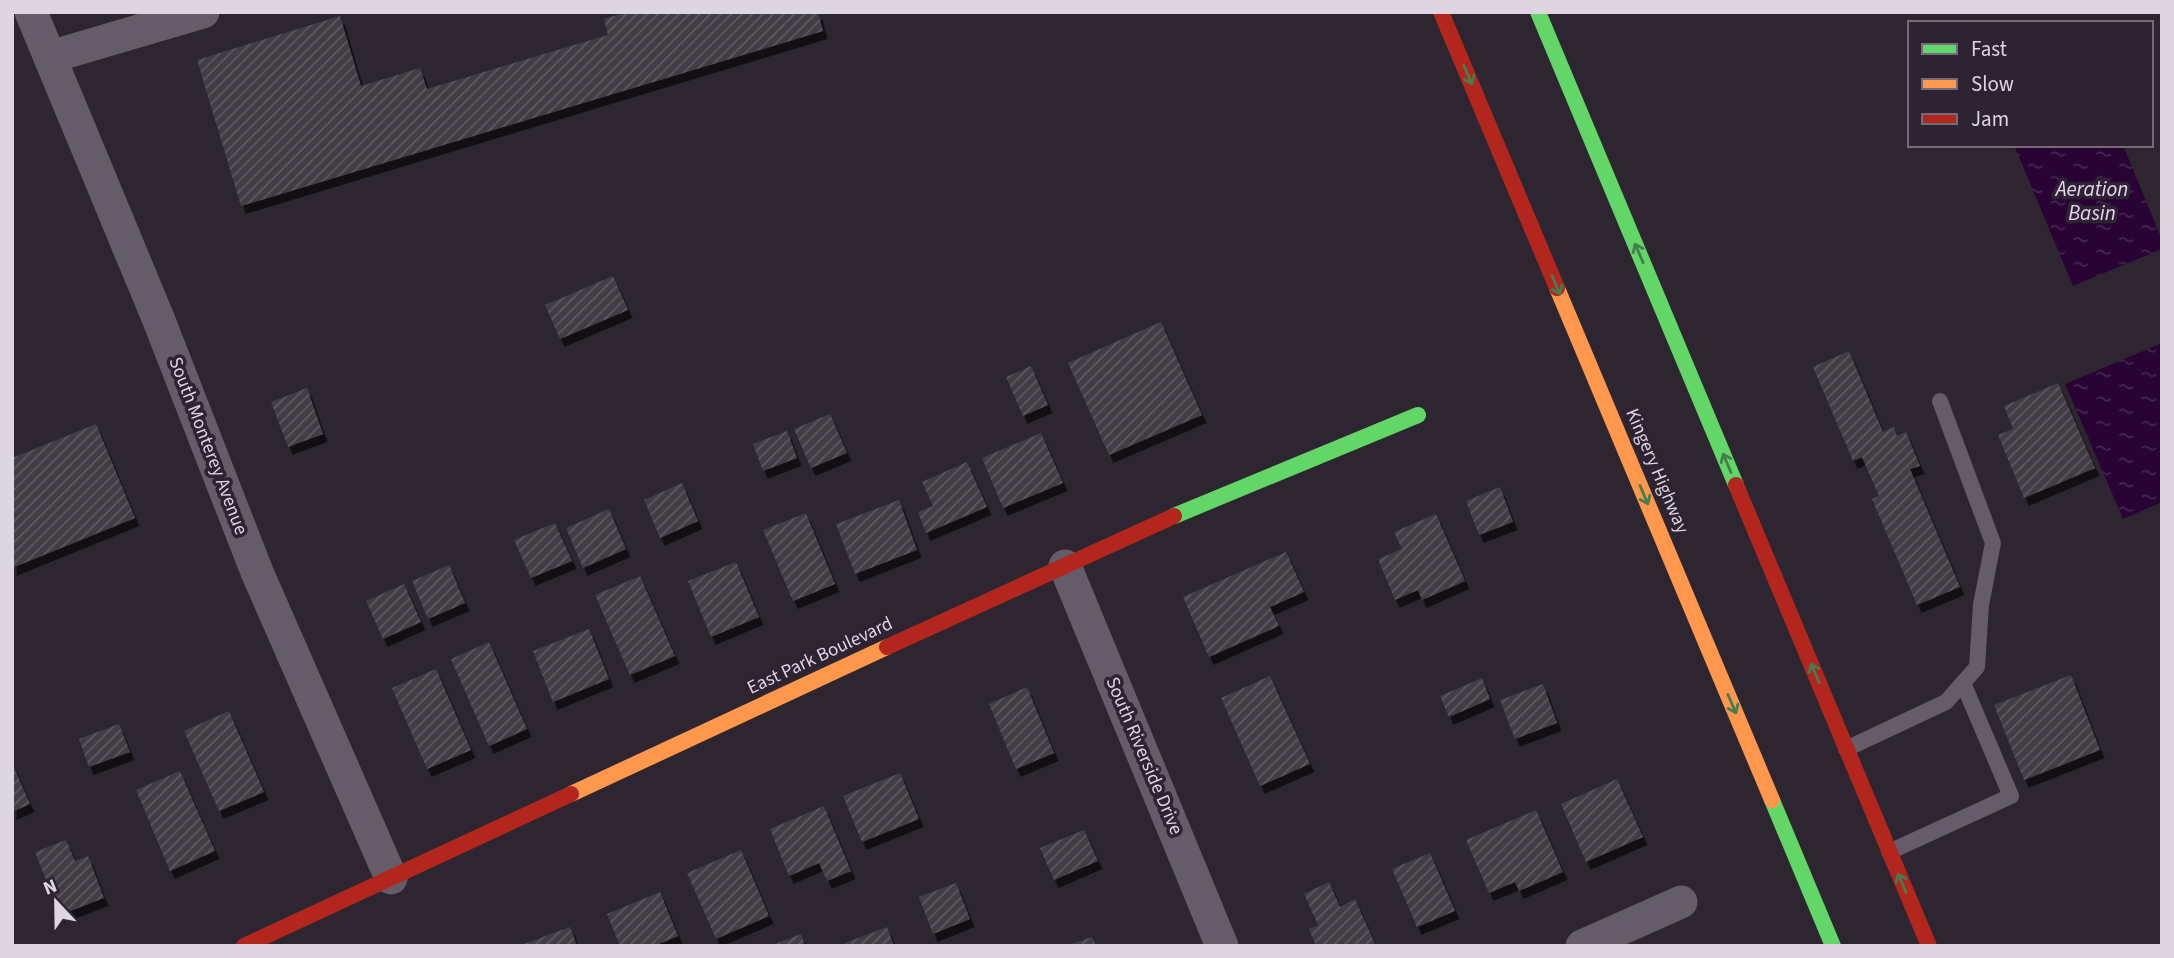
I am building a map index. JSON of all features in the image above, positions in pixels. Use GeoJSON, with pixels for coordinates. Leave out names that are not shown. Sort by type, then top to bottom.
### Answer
{"type":"FeatureCollection","features":[{"type":"Feature","properties":{"kind":"main road","name":"Kingery Highway"},"geometry":{"type":"LineString","coordinates":[[1441,12],[1833,946]]}},
{"type":"Feature","properties":{"kind":"main road"},"geometry":{"type":"LineString","coordinates":[[1538,12],[1929,946]]}},
{"type":"Feature","properties":{"kind":"main road","name":"East Park Boulevard"},"geometry":{"type":"LineString","coordinates":[[244,946],[1146,527],[1418,415]]}},
{"type":"Feature","properties":{"kind":"street","name":"South Monterey Avenue"},"geometry":{"type":"LineString","coordinates":[[32,12],[158,318],[257,572],[391,878]]}},
{"type":"Feature","properties":{"kind":"street"},"geometry":{"type":"LineString","coordinates":[[50,57],[203,12]]}},
{"type":"Feature","properties":{"kind":"street","name":"South Riverside Drive"},"geometry":{"type":"LineString","coordinates":[[1065,566],[1223,946]]}},
{"type":"Feature","properties":{"kind":"street"},"geometry":{"type":"LineString","coordinates":[[1581,946],[1681,902]]}},
{"type":"Feature","properties":{"kind":"lane"},"geometry":{"type":"LineString","coordinates":[[1846,749],[1946,702],[1977,667],[1981,605],[1993,544],[1940,401]]}},
{"type":"Feature","properties":{"kind":"lane"},"geometry":{"type":"LineString","coordinates":[[1889,852],[2011,796],[1963,683]]}},
{"type":"Feature","properties":{"kind":"water","name":"Aeration Basin"},"geometry":{"type":"Polygon","coordinates":[[[2015,147],[2124,147],[2162,240],[2162,249],[2073,286],[2015,147]]]}},
{"type":"Feature","properties":{"kind":"water"},"geometry":{"type":"Polygon","coordinates":[[[2162,343],[2162,502],[2123,519],[2065,384],[2162,343]]]}},
{"type":"Feature","properties":{"kind":"building"},"geometry":{"type":"Polygon","coordinates":[[[627,12],[818,12],[823,31],[241,206],[197,60],[340,16],[361,86],[420,68],[427,89],[608,35],[604,19],[627,12]]]}},
{"type":"Feature","properties":{"kind":"building"},"geometry":{"type":"Polygon","coordinates":[[[613,276],[628,310],[560,339],[545,305],[613,276]]]}},
{"type":"Feature","properties":{"kind":"building"},"geometry":{"type":"Polygon","coordinates":[[[1161,322],[1202,415],[1109,455],[1068,363],[1161,322]]]}},
{"type":"Feature","properties":{"kind":"building"},"geometry":{"type":"Polygon","coordinates":[[[1849,351],[1883,432],[1894,427],[1897,436],[1906,432],[1920,466],[1910,469],[1960,587],[1917,605],[1872,499],[1879,496],[1862,457],[1853,461],[1813,367],[1849,351]]]}},
{"type":"Feature","properties":{"kind":"building"},"geometry":{"type":"Polygon","coordinates":[[[1031,366],[1048,405],[1023,416],[1006,377],[1031,366]]]}},
{"type":"Feature","properties":{"kind":"building"},"geometry":{"type":"Polygon","coordinates":[[[2058,383],[2095,468],[2024,498],[1998,435],[2013,429],[2004,406],[2058,383]]]}},
{"type":"Feature","properties":{"kind":"building"},"geometry":{"type":"Polygon","coordinates":[[[307,388],[323,434],[288,447],[271,402],[307,388]]]}},
{"type":"Feature","properties":{"kind":"building"},"geometry":{"type":"Polygon","coordinates":[[[830,414],[847,453],[811,468],[794,429],[830,414]]]}},
{"type":"Feature","properties":{"kind":"building"},"geometry":{"type":"Polygon","coordinates":[[[96,424],[135,518],[12,568],[12,458],[96,424]]]}},
{"type":"Feature","properties":{"kind":"building"},"geometry":{"type":"Polygon","coordinates":[[[787,431],[797,458],[763,471],[753,444],[787,431]]]}},
{"type":"Feature","properties":{"kind":"building"},"geometry":{"type":"Polygon","coordinates":[[[1041,433],[1063,483],[1003,508],[982,458],[1041,433]]]}},
{"type":"Feature","properties":{"kind":"building"},"geometry":{"type":"Polygon","coordinates":[[[967,462],[987,507],[926,533],[918,512],[933,506],[922,482],[967,462]]]}},
{"type":"Feature","properties":{"kind":"building"},"geometry":{"type":"Polygon","coordinates":[[[682,483],[698,521],[660,538],[644,500],[682,483]]]}},
{"type":"Feature","properties":{"kind":"building"},"geometry":{"type":"Polygon","coordinates":[[[1500,487],[1513,522],[1479,535],[1466,501],[1500,487]]]}},
{"type":"Feature","properties":{"kind":"building"},"geometry":{"type":"Polygon","coordinates":[[[899,500],[917,550],[855,574],[836,524],[899,500]]]}},
{"type":"Feature","properties":{"kind":"building"},"geometry":{"type":"Polygon","coordinates":[[[609,509],[626,549],[583,568],[566,528],[609,509]]]}},
{"type":"Feature","properties":{"kind":"building"},"geometry":{"type":"Polygon","coordinates":[[[806,513],[835,584],[793,601],[763,530],[806,513]]]}},
{"type":"Feature","properties":{"kind":"building"},"geometry":{"type":"Polygon","coordinates":[[[1436,514],[1465,581],[1422,600],[1418,590],[1395,600],[1378,559],[1402,549],[1394,532],[1436,514]]]}},
{"type":"Feature","properties":{"kind":"building"},"geometry":{"type":"Polygon","coordinates":[[[555,523],[572,561],[531,578],[514,540],[555,523]]]}},
{"type":"Feature","properties":{"kind":"building"},"geometry":{"type":"Polygon","coordinates":[[[1286,552],[1304,592],[1270,607],[1279,626],[1209,657],[1183,597],[1286,552]]]}},
{"type":"Feature","properties":{"kind":"building"},"geometry":{"type":"Polygon","coordinates":[[[736,562],[759,617],[711,637],[688,581],[736,562]]]}},
{"type":"Feature","properties":{"kind":"building"},"geometry":{"type":"Polygon","coordinates":[[[449,565],[465,603],[428,619],[412,581],[449,565]]]}},
{"type":"Feature","properties":{"kind":"building"},"geometry":{"type":"Polygon","coordinates":[[[640,576],[675,656],[630,675],[595,595],[640,576]]]}},
{"type":"Feature","properties":{"kind":"building"},"geometry":{"type":"Polygon","coordinates":[[[404,584],[421,622],[383,639],[366,601],[404,584]]]}},
{"type":"Feature","properties":{"kind":"building"},"geometry":{"type":"Polygon","coordinates":[[[589,629],[609,679],[553,702],[533,651],[589,629]]]}},
{"type":"Feature","properties":{"kind":"building"},"geometry":{"type":"Polygon","coordinates":[[[489,642],[527,729],[489,746],[451,659],[489,642]]]}},
{"type":"Feature","properties":{"kind":"building"},"geometry":{"type":"Polygon","coordinates":[[[436,669],[471,750],[427,769],[392,688],[436,669]]]}},
{"type":"Feature","properties":{"kind":"building"},"geometry":{"type":"Polygon","coordinates":[[[2071,675],[2100,750],[2024,780],[1994,705],[2071,675]]]}},
{"type":"Feature","properties":{"kind":"building"},"geometry":{"type":"Polygon","coordinates":[[[1270,676],[1310,764],[1260,786],[1221,698],[1270,676]]]}},
{"type":"Feature","properties":{"kind":"building"},"geometry":{"type":"Polygon","coordinates":[[[1482,678],[1490,699],[1449,717],[1440,696],[1482,678]]]}},
{"type":"Feature","properties":{"kind":"building"},"geometry":{"type":"Polygon","coordinates":[[[1543,684],[1557,723],[1515,739],[1500,700],[1543,684]]]}},
{"type":"Feature","properties":{"kind":"building"},"geometry":{"type":"Polygon","coordinates":[[[1027,687],[1054,753],[1016,769],[989,704],[1027,687]]]}},
{"type":"Feature","properties":{"kind":"building"},"geometry":{"type":"Polygon","coordinates":[[[229,711],[264,792],[219,811],[184,731],[229,711]]]}},
{"type":"Feature","properties":{"kind":"building"},"geometry":{"type":"Polygon","coordinates":[[[119,724],[130,752],[89,767],[79,739],[119,724]]]}},
{"type":"Feature","properties":{"kind":"building"},"geometry":{"type":"Polygon","coordinates":[[[12,763],[30,804],[12,812],[12,763]]]}},
{"type":"Feature","properties":{"kind":"building"},"geometry":{"type":"Polygon","coordinates":[[[180,771],[215,851],[170,871],[136,790],[180,771]]]}},
{"type":"Feature","properties":{"kind":"building"},"geometry":{"type":"Polygon","coordinates":[[[900,773],[919,819],[862,842],[843,796],[900,773]]]}},
{"type":"Feature","properties":{"kind":"building"},"geometry":{"type":"Polygon","coordinates":[[[1617,779],[1643,837],[1586,862],[1561,804],[1617,779]]]}},
{"type":"Feature","properties":{"kind":"building"},"geometry":{"type":"Polygon","coordinates":[[[824,806],[851,871],[827,881],[819,863],[789,876],[770,829],[824,806]]]}},
{"type":"Feature","properties":{"kind":"building"},"geometry":{"type":"Polygon","coordinates":[[[1536,810],[1563,872],[1519,891],[1515,882],[1489,893],[1466,840],[1536,810]]]}},
{"type":"Feature","properties":{"kind":"building"},"geometry":{"type":"Polygon","coordinates":[[[1084,830],[1098,861],[1054,880],[1040,848],[1084,830]]]}},
{"type":"Feature","properties":{"kind":"building"},"geometry":{"type":"Polygon","coordinates":[[[66,840],[75,861],[88,856],[104,898],[60,915],[35,852],[66,840]]]}},
{"type":"Feature","properties":{"kind":"building"},"geometry":{"type":"Polygon","coordinates":[[[741,850],[769,916],[716,939],[687,873],[741,850]]]}},
{"type":"Feature","properties":{"kind":"building"},"geometry":{"type":"Polygon","coordinates":[[[1430,853],[1455,911],[1417,927],[1392,869],[1430,853]]]}},
{"type":"Feature","properties":{"kind":"building"},"geometry":{"type":"Polygon","coordinates":[[[1329,882],[1340,907],[1355,899],[1376,946],[1316,946],[1309,929],[1318,925],[1304,894],[1329,882]]]}},
{"type":"Feature","properties":{"kind":"building"},"geometry":{"type":"Polygon","coordinates":[[[956,883],[970,919],[933,934],[919,897],[956,883]]]}},
{"type":"Feature","properties":{"kind":"building"},"geometry":{"type":"Polygon","coordinates":[[[660,892],[678,936],[654,946],[620,946],[607,914],[660,892]]]}},
{"type":"Feature","properties":{"kind":"building"},"geometry":{"type":"Polygon","coordinates":[[[570,927],[577,946],[521,946],[521,945],[570,927]]]}},
{"type":"Feature","properties":{"kind":"building"},"geometry":{"type":"Polygon","coordinates":[[[887,927],[894,946],[846,946],[845,943],[887,927]]]}},
{"type":"Feature","properties":{"kind":"building"},"geometry":{"type":"Polygon","coordinates":[[[801,934],[805,946],[770,946],[801,934]]]}},
{"type":"Feature","properties":{"kind":"building"},"geometry":{"type":"Polygon","coordinates":[[[1092,937],[1096,946],[1069,946],[1069,945],[1092,937]]]}},
{"type":"Feature","properties":{"kind":"traffic: fast"},"geometry":{"type":"LineString","coordinates":[[1538,12],[1736,485]]}},
{"type":"Feature","properties":{"kind":"traffic: fast"},"geometry":{"type":"LineString","coordinates":[[1174,516],[1418,415]]}},
{"type":"Feature","properties":{"kind":"traffic: fast"},"geometry":{"type":"LineString","coordinates":[[1772,800],[1833,946]]}},
{"type":"Feature","properties":{"kind":"traffic: slow"},"geometry":{"type":"LineString","coordinates":[[1557,288],[1772,800]]}},
{"type":"Feature","properties":{"kind":"traffic: slow"},"geometry":{"type":"LineString","coordinates":[[571,794],[887,647]]}},
{"type":"Feature","properties":{"kind":"traffic: jam"},"geometry":{"type":"LineString","coordinates":[[1441,12],[1557,288]]}},
{"type":"Feature","properties":{"kind":"traffic: jam"},"geometry":{"type":"LineString","coordinates":[[1736,485],[1929,946]]}},
{"type":"Feature","properties":{"kind":"traffic: jam"},"geometry":{"type":"LineString","coordinates":[[887,647],[1174,516]]}},
{"type":"Feature","properties":{"kind":"traffic: jam"},"geometry":{"type":"LineString","coordinates":[[244,946],[571,794]]}}]}
